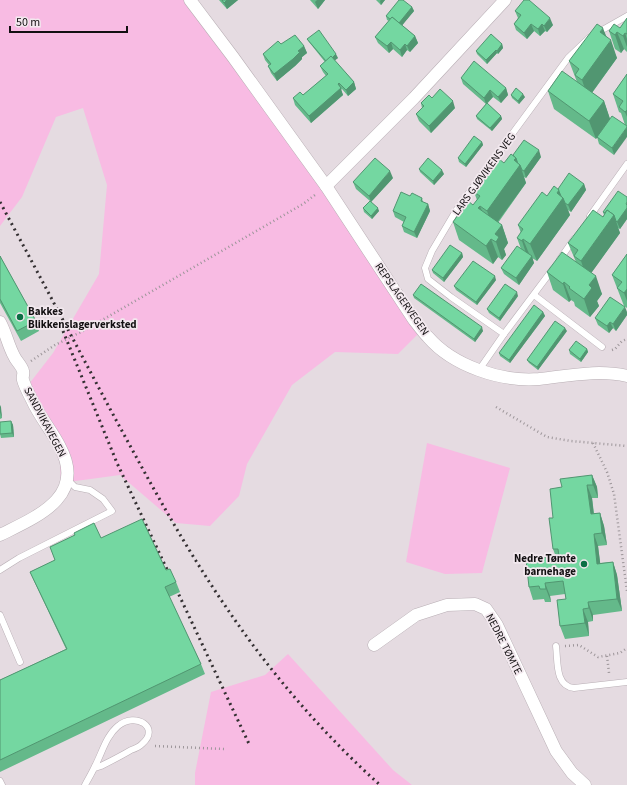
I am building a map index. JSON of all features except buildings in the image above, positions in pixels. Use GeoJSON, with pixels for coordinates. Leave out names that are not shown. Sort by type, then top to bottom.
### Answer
{"type":"FeatureCollection","features":[{"type":"Feature","properties":{"kind":"street","name":"REPSLAGERVEGEN"},"geometry":{"type":"LineString","coordinates":[[190,0],[326,186],[414,320],[428,338],[463,364],[500,376],[520,380],[600,373],[627,376]]}},
{"type":"Feature","properties":{"kind":"street"},"geometry":{"type":"LineString","coordinates":[[326,186],[414,98],[505,0]]}},
{"type":"Feature","properties":{"kind":"street"},"geometry":{"type":"LineString","coordinates":[[0,322],[14,356],[23,370]]}},
{"type":"Feature","properties":{"kind":"street","name":"SANDVIKAVEGEN"},"geometry":{"type":"LineString","coordinates":[[23,370],[23,380],[32,401],[62,449],[67,465],[68,479]]}},
{"type":"Feature","properties":{"kind":"street"},"geometry":{"type":"LineString","coordinates":[[0,535],[44,511],[55,503],[62,494],[68,479]]}},
{"type":"Feature","properties":{"kind":"street","name":"NEDRE TØMTE"},"geometry":{"type":"LineString","coordinates":[[374,646],[416,615],[447,605],[475,604],[486,609],[497,625],[556,751],[572,773],[585,785]]}},
{"type":"Feature","properties":{"kind":"lane","name":"LARS GJØVIKENS VEG"},"geometry":{"type":"LineString","coordinates":[[504,334],[428,279],[425,268],[432,251],[457,209],[568,58],[588,38],[627,16]]}},
{"type":"Feature","properties":{"kind":"lane"},"geometry":{"type":"LineString","coordinates":[[588,218],[627,164]]}},
{"type":"Feature","properties":{"kind":"lane"},"geometry":{"type":"LineString","coordinates":[[479,370],[579,231]]}},
{"type":"Feature","properties":{"kind":"lane"},"geometry":{"type":"LineString","coordinates":[[534,295],[602,347]]}},
{"type":"Feature","properties":{"kind":"lane"},"geometry":{"type":"LineString","coordinates":[[0,570],[19,558],[112,510],[102,499],[90,490],[75,487],[68,479]]}},
{"type":"Feature","properties":{"kind":"lane"},"geometry":{"type":"LineString","coordinates":[[0,615],[20,662]]}},
{"type":"Feature","properties":{"kind":"lane"},"geometry":{"type":"LineString","coordinates":[[556,646],[560,680],[567,687],[574,688],[627,682]]}},
{"type":"Feature","properties":{"kind":"lane"},"geometry":{"type":"LineString","coordinates":[[85,785],[110,735],[118,725],[129,720],[138,720],[144,723],[148,728],[148,735],[142,744],[101,766],[94,768]]}},
{"type":"Feature","properties":{"kind":"lane"},"geometry":{"type":"LineString","coordinates":[[0,781],[2,785]]}},
{"type":"Feature","properties":{"kind":"path"},"geometry":{"type":"LineString","coordinates":[[23,370],[44,351],[84,330],[303,204],[326,186]]}},
{"type":"Feature","properties":{"kind":"path"},"geometry":{"type":"LineString","coordinates":[[602,347],[607,349],[615,349],[622,341],[627,339]]}},
{"type":"Feature","properties":{"kind":"path"},"geometry":{"type":"LineString","coordinates":[[496,407],[547,437],[557,440],[627,446]]}},
{"type":"Feature","properties":{"kind":"path"},"geometry":{"type":"LineString","coordinates":[[593,444],[607,472],[614,494],[627,591]]}},
{"type":"Feature","properties":{"kind":"path"},"geometry":{"type":"LineString","coordinates":[[556,646],[579,645],[594,656],[620,654],[627,648]]}},
{"type":"Feature","properties":{"kind":"path"},"geometry":{"type":"LineString","coordinates":[[607,656],[610,684]]}},
{"type":"Feature","properties":{"kind":"path"},"geometry":{"type":"LineString","coordinates":[[142,744],[168,747],[224,749]]}},
{"type":"Feature","properties":{"kind":"shaded area"},"geometry":{"type":"Polygon","coordinates":[[[0,0],[185,0],[426,326],[398,354],[335,352],[292,385],[247,464],[239,496],[210,526],[176,523],[120,475],[61,483],[60,463],[29,384],[53,353],[99,274],[107,185],[83,108],[56,117],[22,197],[0,226],[0,0]]]}},
{"type":"Feature","properties":{"kind":"shaded area"},"geometry":{"type":"Polygon","coordinates":[[[427,443],[510,468],[482,573],[445,574],[406,562],[427,443]]]}},
{"type":"Feature","properties":{"kind":"shaded area"},"geometry":{"type":"Polygon","coordinates":[[[288,654],[393,770],[412,785],[195,785],[195,773],[211,692],[265,675],[288,654]]]}},
{"type":"Feature","properties":{"kind":"railway"},"geometry":{"type":"LineString","coordinates":[[0,202],[137,458],[179,534],[210,583],[260,655],[298,701],[338,745],[380,785]]}},
{"type":"Feature","properties":{"kind":"railway"},"geometry":{"type":"LineString","coordinates":[[63,331],[117,463],[250,746]]}},
{"type":"Feature","properties":{"kind":"place","name":"Bakkes Blikkenslagerverksted"},"geometry":{"type":"Point","coordinates":[20,317]}},
{"type":"Feature","properties":{"kind":"place","name":"Nedre Tømte barnehage"},"geometry":{"type":"Point","coordinates":[584,564]}}]}
